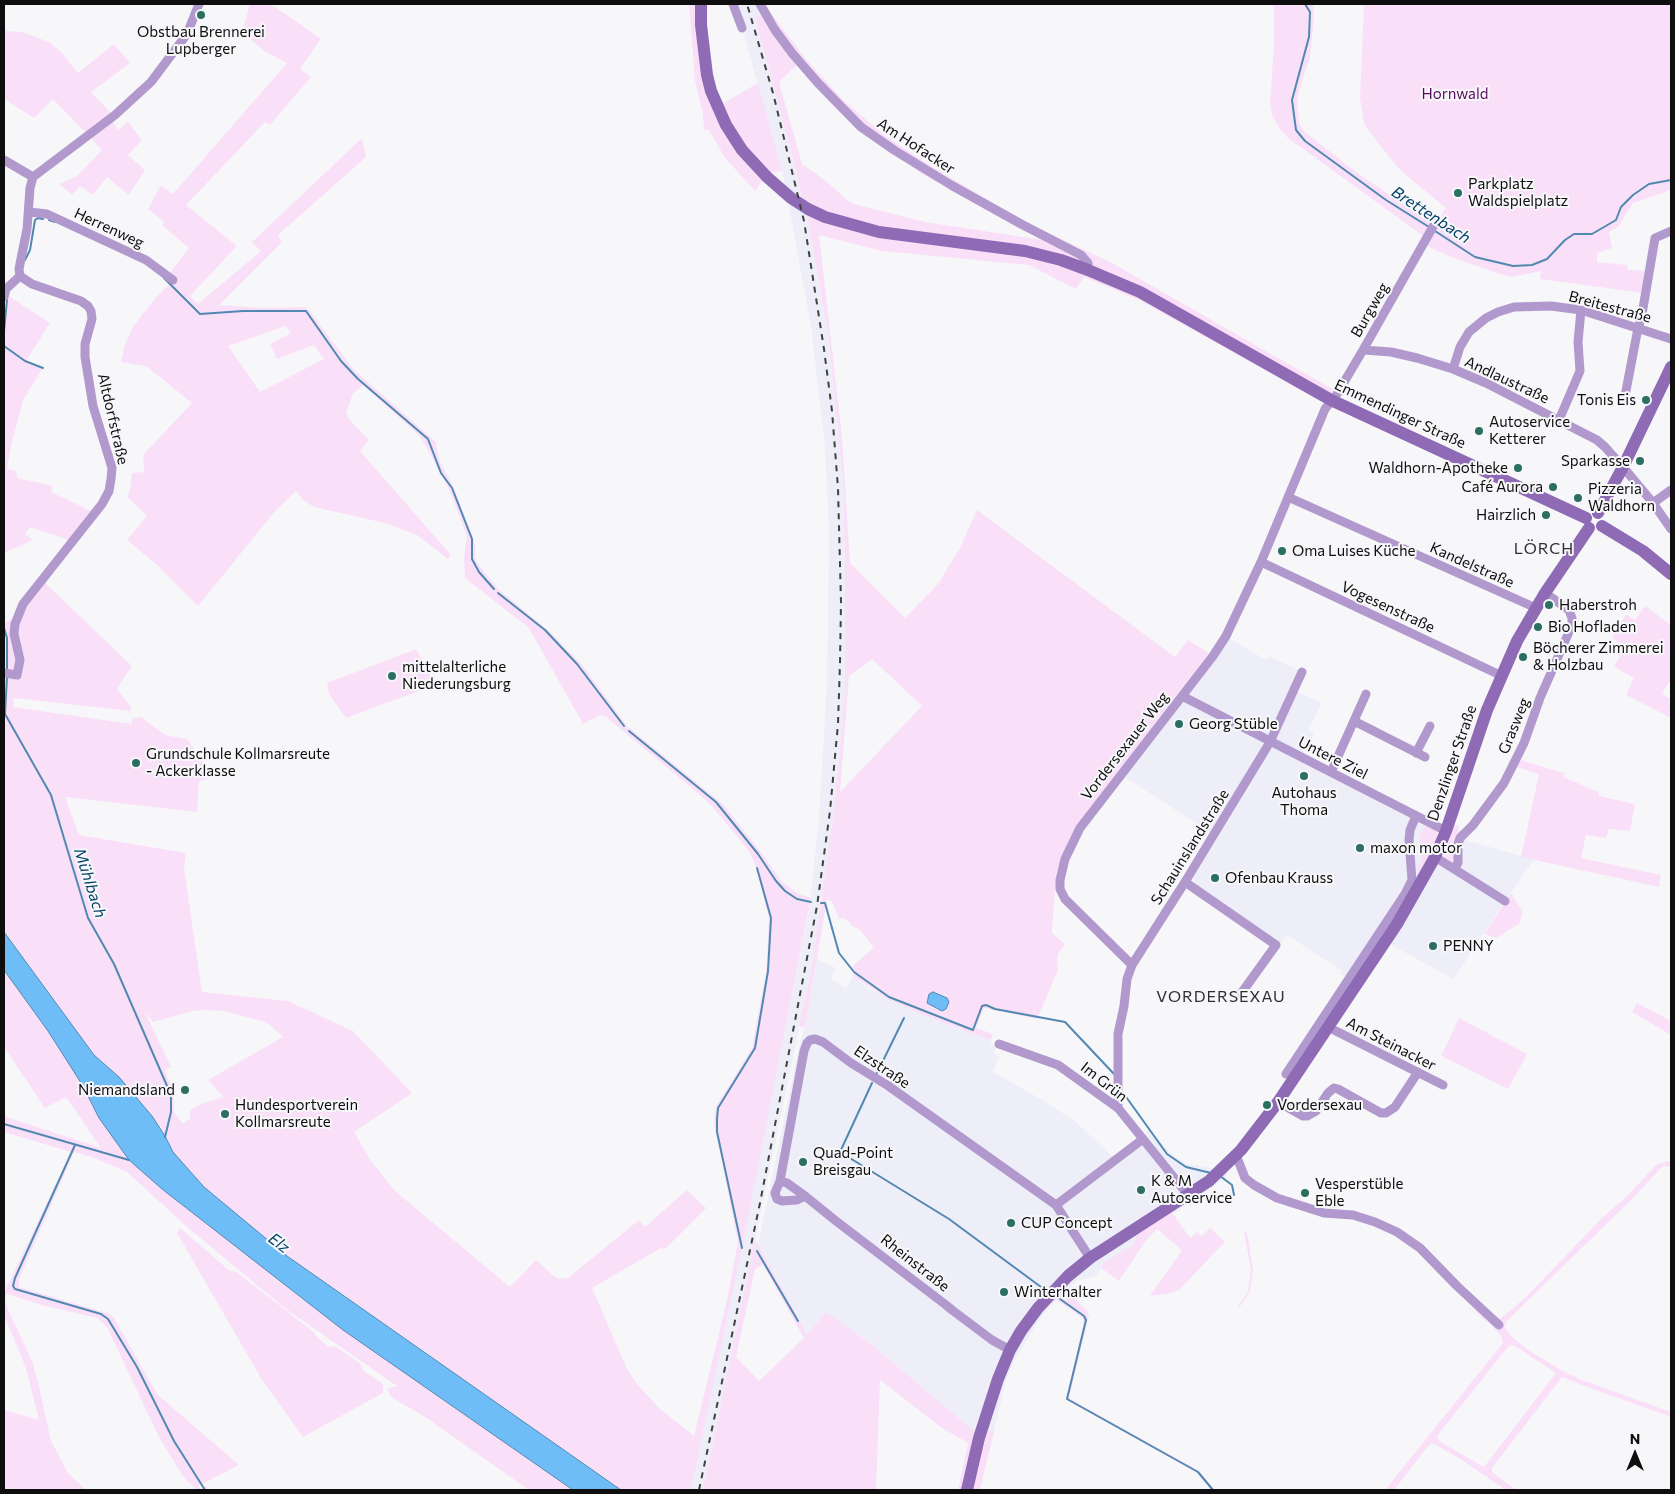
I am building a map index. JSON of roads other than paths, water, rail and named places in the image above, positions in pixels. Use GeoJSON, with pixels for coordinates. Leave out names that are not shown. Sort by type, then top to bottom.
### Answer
{"type":"FeatureCollection","features":[{"type":"Feature","properties":{"kind":"main road","name":"Emmendinger Straße"},"geometry":{"type":"LineString","coordinates":[[701,4],[701,25],[707,75],[717,106],[726,125],[742,150],[767,177],[791,198],[826,217],[865,229],[900,236],[1025,251],[1061,260],[1140,292],[1331,400],[1594,521],[1643,551],[1671,574]]}},
{"type":"Feature","properties":{"kind":"main road","name":"Denzlinger Straße"},"geometry":{"type":"LineString","coordinates":[[966,1490],[979,1438],[998,1379],[1010,1350],[1021,1331],[1049,1295],[1068,1276],[1090,1258],[1209,1181],[1251,1139],[1278,1102],[1305,1054],[1328,1027],[1397,924],[1435,857],[1446,831],[1487,710],[1517,641],[1545,592],[1594,521],[1623,467],[1671,367]]}},
{"type":"Feature","properties":{"kind":"street"},"geometry":{"type":"LineString","coordinates":[[733,4],[742,28]]}},
{"type":"Feature","properties":{"kind":"street","name":"Am Hofacker"},"geometry":{"type":"LineString","coordinates":[[760,4],[775,30],[792,53],[818,83],[862,127],[951,186],[1081,255],[1088,263],[1088,270]]}},
{"type":"Feature","properties":{"kind":"street"},"geometry":{"type":"LineString","coordinates":[[4,297],[6,289],[20,276],[19,269],[33,177],[115,115],[151,82],[187,34],[196,6]]}},
{"type":"Feature","properties":{"kind":"street"},"geometry":{"type":"LineString","coordinates":[[4,160],[33,177]]}},
{"type":"Feature","properties":{"kind":"street","name":"Herrenweg"},"geometry":{"type":"LineString","coordinates":[[29,212],[47,214],[146,260],[173,280]]}},
{"type":"Feature","properties":{"kind":"street","name":"Burgweg"},"geometry":{"type":"LineString","coordinates":[[1331,400],[1337,394],[1363,350],[1432,228]]}},
{"type":"Feature","properties":{"kind":"street"},"geometry":{"type":"LineString","coordinates":[[1625,396],[1638,328],[1642,320],[1655,238],[1671,231]]}},
{"type":"Feature","properties":{"kind":"street","name":"Altdorfstraße"},"geometry":{"type":"LineString","coordinates":[[11,674],[20,660],[14,634],[17,617],[23,604],[102,504],[110,487],[112,472],[94,406],[85,358],[85,344],[92,319],[91,311],[82,301],[32,284],[20,276]]}},
{"type":"Feature","properties":{"kind":"street","name":"Breitestraße"},"geometry":{"type":"LineString","coordinates":[[1453,369],[1460,348],[1470,332],[1486,318],[1514,307],[1537,305],[1580,310],[1671,339]]}},
{"type":"Feature","properties":{"kind":"street"},"geometry":{"type":"LineString","coordinates":[[1559,420],[1580,371],[1578,342],[1580,310]]}},
{"type":"Feature","properties":{"kind":"street","name":"Andlaustraße"},"geometry":{"type":"LineString","coordinates":[[1363,350],[1391,352],[1453,369],[1486,383],[1559,420],[1582,434],[1597,440],[1653,503],[1671,529]]}},
{"type":"Feature","properties":{"kind":"street","name":"Vordersexauer Weg"},"geometry":{"type":"LineString","coordinates":[[1132,965],[1065,898],[1060,889],[1061,872],[1069,848],[1080,828],[1213,656],[1226,636],[1261,562],[1325,409],[1331,400]]}},
{"type":"Feature","properties":{"kind":"street"},"geometry":{"type":"LineString","coordinates":[[1653,503],[1671,490]]}},
{"type":"Feature","properties":{"kind":"street","name":"Kandelstraße"},"geometry":{"type":"LineString","coordinates":[[1288,496],[1536,608]]}},
{"type":"Feature","properties":{"kind":"street","name":"Vogesenstraße"},"geometry":{"type":"LineString","coordinates":[[1261,562],[1502,676]]}},
{"type":"Feature","properties":{"kind":"street","name":"Grasweg"},"geometry":{"type":"LineString","coordinates":[[1454,869],[1458,863],[1458,844],[1460,838],[1473,825],[1504,783],[1524,743],[1540,698],[1572,625],[1572,618],[1568,610],[1545,592]]}},
{"type":"Feature","properties":{"kind":"street","name":"Schauinslandstraße"},"geometry":{"type":"LineString","coordinates":[[1132,965],[1270,742],[1302,672]]}},
{"type":"Feature","properties":{"kind":"street"},"geometry":{"type":"LineString","coordinates":[[1331,772],[1366,694]]}},
{"type":"Feature","properties":{"kind":"street","name":"Untere Ziel"},"geometry":{"type":"LineString","coordinates":[[1182,696],[1446,831]]}},
{"type":"Feature","properties":{"kind":"street"},"geometry":{"type":"LineString","coordinates":[[1354,721],[1416,753],[1426,756]]}},
{"type":"Feature","properties":{"kind":"street"},"geometry":{"type":"LineString","coordinates":[[1416,753],[1430,726]]}},
{"type":"Feature","properties":{"kind":"street","name":"Denzlinger Straße"},"geometry":{"type":"LineString","coordinates":[[1286,1074],[1305,1054],[1412,880],[1409,840],[1410,830],[1416,816]]}},
{"type":"Feature","properties":{"kind":"street"},"geometry":{"type":"LineString","coordinates":[[1435,857],[1506,901]]}},
{"type":"Feature","properties":{"kind":"street"},"geometry":{"type":"LineString","coordinates":[[1185,882],[1276,945],[1240,995]]}},
{"type":"Feature","properties":{"kind":"street"},"geometry":{"type":"LineString","coordinates":[[1118,1108],[1118,1034],[1127,979],[1132,965]]}},
{"type":"Feature","properties":{"kind":"street","name":"Am Steinacker"},"geometry":{"type":"LineString","coordinates":[[1328,1027],[1443,1085]]}},
{"type":"Feature","properties":{"kind":"street","name":"Elzstraße"},"geometry":{"type":"LineString","coordinates":[[780,1181],[804,1051],[807,1043],[810,1040],[816,1039],[887,1085],[1056,1205],[1090,1258]]}},
{"type":"Feature","properties":{"kind":"street","name":"Im Grün"},"geometry":{"type":"LineString","coordinates":[[999,1044],[1058,1065],[1118,1108],[1188,1195]]}},
{"type":"Feature","properties":{"kind":"street"},"geometry":{"type":"LineString","coordinates":[[1278,1102],[1303,1116],[1308,1116],[1316,1111],[1331,1090],[1338,1089],[1381,1113],[1386,1113],[1395,1107],[1418,1072]]}},
{"type":"Feature","properties":{"kind":"street"},"geometry":{"type":"LineString","coordinates":[[1056,1205],[1143,1139]]}},
{"type":"Feature","properties":{"kind":"street"},"geometry":{"type":"LineString","coordinates":[[1236,1155],[1245,1178],[1277,1198],[1324,1213],[1337,1213],[1358,1217],[1397,1232],[1420,1248],[1456,1286],[1499,1325]]}},
{"type":"Feature","properties":{"kind":"street"},"geometry":{"type":"LineString","coordinates":[[780,1181],[775,1193],[782,1202],[797,1200],[805,1196]]}},
{"type":"Feature","properties":{"kind":"street","name":"Rheinstraße"},"geometry":{"type":"LineString","coordinates":[[780,1181],[787,1183],[805,1196],[992,1340],[1010,1350]]}},
{"type":"Feature","properties":{"kind":"water"},"geometry":{"type":"Polygon","coordinates":[[[4,932],[94,1055],[119,1077],[152,1116],[173,1152],[204,1187],[287,1256],[621,1490],[573,1490],[343,1330],[162,1189],[129,1160],[99,1118],[83,1086],[48,1031],[4,970],[4,932]]]}},
{"type":"Feature","properties":{"kind":"water"},"geometry":{"type":"Polygon","coordinates":[[[933,992],[947,998],[949,1002],[946,1009],[942,1011],[927,1003],[929,994],[933,992]]]}},
{"type":"Feature","properties":{"kind":"waterway","name":"Brettenbach"},"geometry":{"type":"LineString","coordinates":[[1305,4],[1310,12],[1309,37],[1292,100],[1296,130],[1305,141],[1386,200],[1429,227]]}},
{"type":"Feature","properties":{"kind":"waterway","name":"Brettenbach"},"geometry":{"type":"LineString","coordinates":[[1435,231],[1475,257],[1513,266],[1532,265],[1547,259],[1565,240],[1574,234],[1592,234],[1616,220],[1621,207],[1633,195],[1649,184],[1671,180]]}},
{"type":"Feature","properties":{"kind":"waterway"},"geometry":{"type":"LineString","coordinates":[[25,260],[30,250],[35,220],[38,218],[43,219]]}},
{"type":"Feature","properties":{"kind":"waterway"},"geometry":{"type":"LineString","coordinates":[[49,220],[55,222]]}},
{"type":"Feature","properties":{"kind":"waterway"},"geometry":{"type":"LineString","coordinates":[[164,278],[200,314],[243,311],[306,311],[341,361],[358,379],[428,439],[441,473],[452,488],[472,539],[472,559],[479,572],[494,589]]}},
{"type":"Feature","properties":{"kind":"waterway"},"geometry":{"type":"LineString","coordinates":[[4,331],[7,300]]}},
{"type":"Feature","properties":{"kind":"waterway"},"geometry":{"type":"LineString","coordinates":[[4,346],[25,361],[43,368]]}},
{"type":"Feature","properties":{"kind":"waterway"},"geometry":{"type":"LineString","coordinates":[[498,593],[545,630],[577,664],[624,726]]}},
{"type":"Feature","properties":{"kind":"waterway","name":"Mühlbach"},"geometry":{"type":"LineString","coordinates":[[4,628],[7,638],[7,670]]}},
{"type":"Feature","properties":{"kind":"waterway","name":"Mühlbach"},"geometry":{"type":"LineString","coordinates":[[7,677],[5,714],[51,795],[88,918],[114,964],[171,1095],[171,1112],[165,1137]]}},
{"type":"Feature","properties":{"kind":"waterway"},"geometry":{"type":"LineString","coordinates":[[629,731],[716,802],[785,891],[797,899],[811,902]]}},
{"type":"Feature","properties":{"kind":"waterway"},"geometry":{"type":"LineString","coordinates":[[742,1248],[717,1132],[717,1119],[718,1108],[755,1048],[768,971],[771,918],[757,868]]}},
{"type":"Feature","properties":{"kind":"waterway"},"geometry":{"type":"LineString","coordinates":[[821,903],[825,903],[839,953],[854,972],[889,997],[973,1030],[982,1006],[986,1005],[995,1009],[1065,1022],[1114,1074]]}},
{"type":"Feature","properties":{"kind":"waterway"},"geometry":{"type":"LineString","coordinates":[[877,1073],[904,1018]]}},
{"type":"Feature","properties":{"kind":"waterway"},"geometry":{"type":"LineString","coordinates":[[872,1083],[840,1152],[949,1219],[1041,1287]]}},
{"type":"Feature","properties":{"kind":"waterway"},"geometry":{"type":"LineString","coordinates":[[1124,1094],[1167,1154],[1186,1167],[1211,1173]]}},
{"type":"Feature","properties":{"kind":"waterway"},"geometry":{"type":"LineString","coordinates":[[4,1124],[129,1160]]}},
{"type":"Feature","properties":{"kind":"waterway"},"geometry":{"type":"LineString","coordinates":[[75,1145],[13,1286],[15,1289],[101,1314],[108,1319],[137,1367],[174,1441],[205,1490]]}},
{"type":"Feature","properties":{"kind":"waterway"},"geometry":{"type":"LineString","coordinates":[[1220,1176],[1232,1185],[1234,1195]]}},
{"type":"Feature","properties":{"kind":"waterway"},"geometry":{"type":"LineString","coordinates":[[757,1251],[798,1321]]}},
{"type":"Feature","properties":{"kind":"waterway"},"geometry":{"type":"LineString","coordinates":[[1060,1299],[1084,1316],[1086,1320],[1067,1399],[1198,1472],[1213,1490]]}},
{"type":"Feature","properties":{"kind":"railway"},"geometry":{"type":"LineString","coordinates":[[699,1490],[760,1203],[817,906],[830,811],[838,724],[840,663],[841,603],[838,488],[832,411],[824,349],[804,221],[773,93],[747,4]]}},
{"type":"Feature","properties":{"kind":"place","name":"Obstbau Brennerei Lupberger"},"geometry":{"type":"Point","coordinates":[201,15]}},
{"type":"Feature","properties":{"kind":"place","name":"Parkplatz Waldspielplatz"},"geometry":{"type":"Point","coordinates":[1458,193]}},
{"type":"Feature","properties":{"kind":"place","name":"Tonis Eis"},"geometry":{"type":"Point","coordinates":[1646,400]}},
{"type":"Feature","properties":{"kind":"place","name":"Autoservice Ketterer"},"geometry":{"type":"Point","coordinates":[1479,431]}},
{"type":"Feature","properties":{"kind":"place","name":"Sparkasse"},"geometry":{"type":"Point","coordinates":[1640,461]}},
{"type":"Feature","properties":{"kind":"place","name":"Waldhorn-Apotheke"},"geometry":{"type":"Point","coordinates":[1518,468]}},
{"type":"Feature","properties":{"kind":"place","name":"Café Aurora"},"geometry":{"type":"Point","coordinates":[1553,487]}},
{"type":"Feature","properties":{"kind":"place","name":"Pizzeria Waldhorn"},"geometry":{"type":"Point","coordinates":[1578,498]}},
{"type":"Feature","properties":{"kind":"place","name":"Hairzlich"},"geometry":{"type":"Point","coordinates":[1546,515]}},
{"type":"Feature","properties":{"kind":"place","name":"Oma Luises Küche"},"geometry":{"type":"Point","coordinates":[1282,551]}},
{"type":"Feature","properties":{"kind":"place","name":"Haberstroh"},"geometry":{"type":"Point","coordinates":[1549,605]}},
{"type":"Feature","properties":{"kind":"place","name":"Bio Hofladen"},"geometry":{"type":"Point","coordinates":[1538,627]}},
{"type":"Feature","properties":{"kind":"place","name":"Böcherer Zimmerei & Holzbau"},"geometry":{"type":"Point","coordinates":[1523,657]}},
{"type":"Feature","properties":{"kind":"place","name":"mittelalterliche Niederungsburg"},"geometry":{"type":"Point","coordinates":[392,676]}},
{"type":"Feature","properties":{"kind":"place","name":"Georg Stüble"},"geometry":{"type":"Point","coordinates":[1179,724]}},
{"type":"Feature","properties":{"kind":"place","name":"Grundschule Kollmarsreute - Ackerklasse"},"geometry":{"type":"Point","coordinates":[136,763]}},
{"type":"Feature","properties":{"kind":"place","name":"Autohaus Thoma"},"geometry":{"type":"Point","coordinates":[1304,776]}},
{"type":"Feature","properties":{"kind":"place","name":"maxon motor"},"geometry":{"type":"Point","coordinates":[1360,848]}},
{"type":"Feature","properties":{"kind":"place","name":"Ofenbau Krauss"},"geometry":{"type":"Point","coordinates":[1215,878]}},
{"type":"Feature","properties":{"kind":"place","name":"PENNY"},"geometry":{"type":"Point","coordinates":[1433,946]}},
{"type":"Feature","properties":{"kind":"place","name":"Niemandsland"},"geometry":{"type":"Point","coordinates":[185,1090]}},
{"type":"Feature","properties":{"kind":"place","name":"Vordersexau"},"geometry":{"type":"Point","coordinates":[1267,1105]}},
{"type":"Feature","properties":{"kind":"place","name":"Hundesportverein Kollmarsreute"},"geometry":{"type":"Point","coordinates":[225,1114]}},
{"type":"Feature","properties":{"kind":"place","name":"Quad-Point Breisgau"},"geometry":{"type":"Point","coordinates":[803,1162]}},
{"type":"Feature","properties":{"kind":"place","name":"K & M Autoservice"},"geometry":{"type":"Point","coordinates":[1141,1190]}},
{"type":"Feature","properties":{"kind":"place","name":"Vesperstüble Eble"},"geometry":{"type":"Point","coordinates":[1305,1193]}},
{"type":"Feature","properties":{"kind":"place","name":"CUP Concept"},"geometry":{"type":"Point","coordinates":[1011,1223]}},
{"type":"Feature","properties":{"kind":"place","name":"Winterhalter"},"geometry":{"type":"Point","coordinates":[1004,1292]}},
{"type":"Feature","properties":{"kind":"district","name":"LÖRCH"},"geometry":{"type":"Point","coordinates":[1544,549]}},
{"type":"Feature","properties":{"kind":"district","name":"VORDERSEXAU"},"geometry":{"type":"Point","coordinates":[1221,997]}},
{"type":"Feature","properties":{"kind":"park label","name":"Hornwald"},"geometry":{"type":"Point","coordinates":[1455,94]}},
{"type":"Feature","properties":{"kind":"water label","name":"Elz"},"geometry":{"type":"Point","coordinates":[279,1243]}}]}
